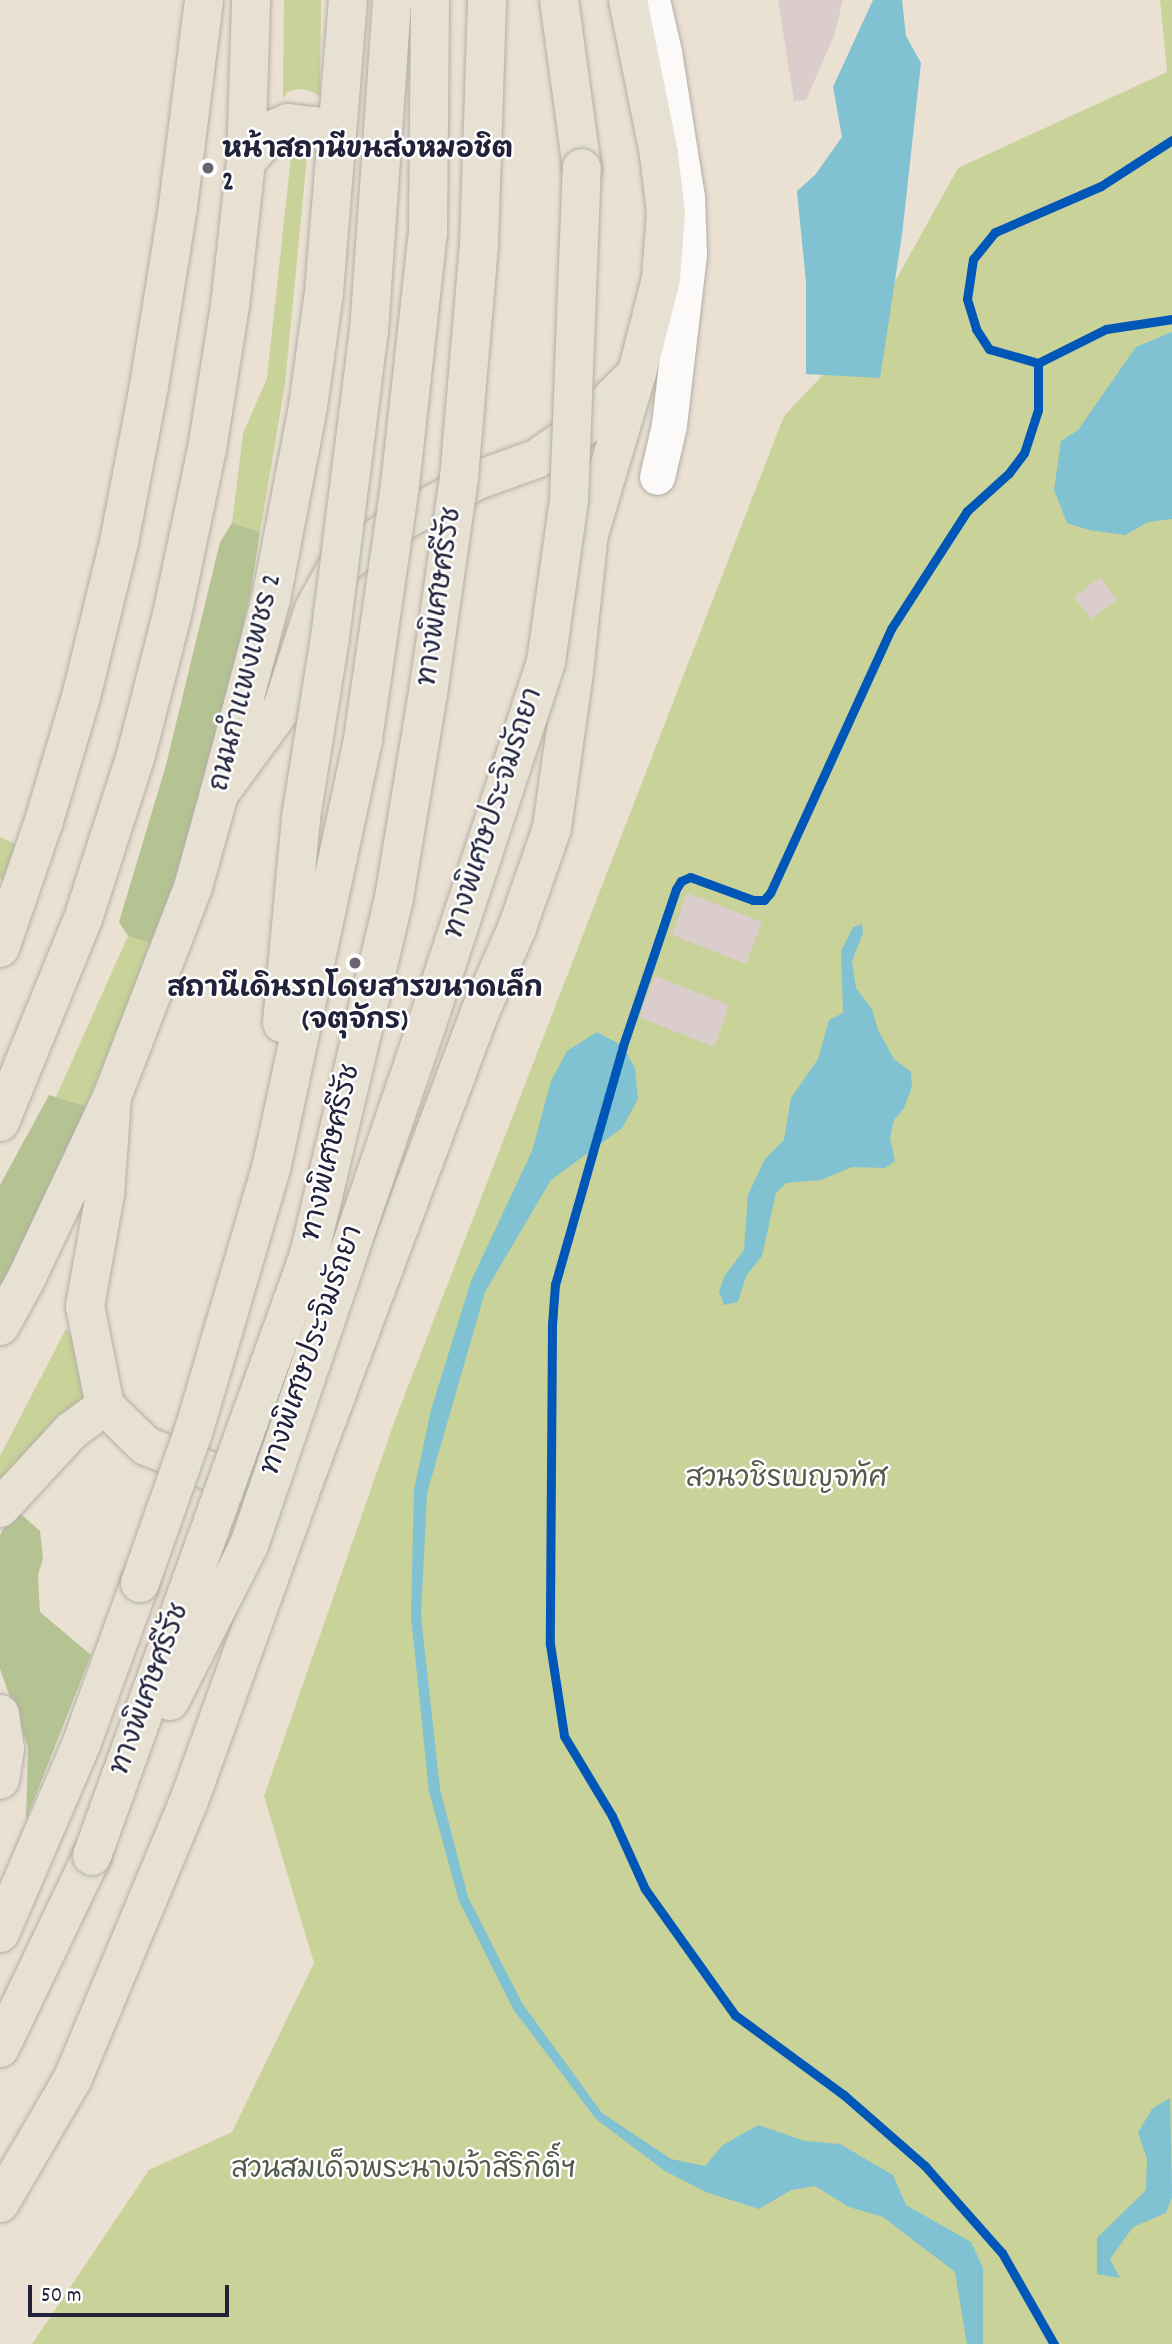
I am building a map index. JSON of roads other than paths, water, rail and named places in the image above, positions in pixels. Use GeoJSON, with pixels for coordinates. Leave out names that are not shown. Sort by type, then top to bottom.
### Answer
{"type":"FeatureCollection","features":[{"type":"Feature","properties":{"kind":"main road"},"geometry":{"type":"LineString","coordinates":[[0,948],[44,821],[81,698],[119,542],[149,386],[178,206],[204,0]]}},
{"type":"Feature","properties":{"kind":"main road"},"geometry":{"type":"LineString","coordinates":[[0,1122],[60,982],[86,908],[136,755],[169,628],[207,449],[230,306],[246,162],[251,0]]}},
{"type":"Feature","properties":{"kind":"main road","name":"ถนนกำแพงเพชร 2"},"geometry":{"type":"LineString","coordinates":[[0,1326],[26,1279],[112,1097],[193,887],[271,598],[290,509],[324,292],[348,0]]}},
{"type":"Feature","properties":{"kind":"main road"},"geometry":{"type":"LineString","coordinates":[[271,1169],[289,933],[301,817],[330,638],[369,331],[392,0]]}},
{"type":"Feature","properties":{"kind":"main road","name":"ทางพิเศษศรีรัช"},"geometry":{"type":"LineString","coordinates":[[0,1933],[81,1745],[158,1532],[194,1430],[271,1169],[363,739],[400,485],[428,232],[430,0]]}},
{"type":"Feature","properties":{"kind":"main road","name":"ทางพิเศษศรีรัช"},"geometry":{"type":"LineString","coordinates":[[0,2048],[92,1856],[309,1255],[394,898],[428,694],[459,478],[479,244],[487,0]]}},
{"type":"Feature","properties":{"kind":"main road","name":"ทางพิเศษประจิมรัถยา"},"geometry":{"type":"LineString","coordinates":[[92,1856],[249,1545],[427,1024],[546,662],[569,500],[582,168],[559,0]]}},
{"type":"Feature","properties":{"kind":"main road"},"geometry":{"type":"LineString","coordinates":[[9,2189],[73,2078],[189,1801],[300,1492],[480,1012],[517,928],[552,828],[574,671],[589,534],[637,373],[661,279],[666,213],[660,153],[628,0]]}},
{"type":"Feature","properties":{"kind":"main road"},"geometry":{"type":"LineString","coordinates":[[246,162],[274,129],[288,123],[314,127],[336,139]]}},
{"type":"Feature","properties":{"kind":"main road"},"geometry":{"type":"LineString","coordinates":[[219,794],[282,708],[314,609],[335,572],[390,528],[475,481],[536,459],[583,427],[637,373]]}},
{"type":"Feature","properties":{"kind":"main road"},"geometry":{"type":"LineString","coordinates":[[112,1097],[105,1194],[85,1306],[104,1406],[146,1446],[261,1491],[300,1492]]}},
{"type":"Feature","properties":{"kind":"main road"},"geometry":{"type":"LineString","coordinates":[[0,1508],[71,1431],[104,1406]]}},
{"type":"Feature","properties":{"kind":"main road"},"geometry":{"type":"LineString","coordinates":[[0,1714],[5,1749],[0,1780]]}},
{"type":"Feature","properties":{"kind":"street"},"geometry":{"type":"LineString","coordinates":[[652,0],[664,52],[687,197],[689,254],[670,425],[657,477]]}},
{"type":"Feature","properties":{"kind":"water"},"geometry":{"type":"Polygon","coordinates":[[[873,0],[902,0],[906,36],[921,63],[902,235],[880,378],[806,374],[806,283],[797,191],[815,175],[842,137],[833,87],[873,0]]]}},
{"type":"Feature","properties":{"kind":"water"},"geometry":{"type":"Polygon","coordinates":[[[1172,332],[1172,519],[1148,522],[1125,535],[1089,530],[1067,523],[1054,490],[1061,441],[1078,430],[1136,347],[1172,332]]]}},
{"type":"Feature","properties":{"kind":"water"},"geometry":{"type":"Polygon","coordinates":[[[862,924],[863,933],[852,961],[856,988],[872,1009],[878,1030],[894,1059],[911,1072],[912,1087],[904,1108],[894,1120],[890,1138],[895,1161],[885,1168],[852,1167],[821,1180],[786,1183],[776,1193],[762,1256],[746,1276],[738,1302],[724,1305],[719,1291],[725,1275],[744,1250],[748,1195],[765,1159],[784,1140],[791,1098],[818,1059],[829,1020],[843,1013],[841,951],[853,927],[862,924]]]}},
{"type":"Feature","properties":{"kind":"water"},"geometry":{"type":"Polygon","coordinates":[[[597,1032],[623,1046],[635,1068],[638,1099],[622,1128],[551,1180],[485,1292],[427,1493],[421,1616],[440,1789],[468,1897],[522,2003],[602,2113],[671,2159],[705,2166],[723,2145],[758,2125],[805,2141],[840,2144],[893,2175],[906,2205],[971,2242],[983,2268],[983,2344],[967,2344],[955,2272],[883,2217],[849,2207],[815,2186],[791,2190],[759,2209],[706,2192],[665,2171],[596,2119],[513,2009],[459,1901],[429,1792],[411,1616],[414,1490],[431,1410],[471,1281],[532,1151],[551,1081],[567,1051],[597,1032]]]}},
{"type":"Feature","properties":{"kind":"water"},"geometry":{"type":"Polygon","coordinates":[[[1170,2098],[1172,2197],[1166,2213],[1133,2227],[1110,2259],[1120,2278],[1097,2274],[1097,2238],[1146,2190],[1147,2159],[1138,2132],[1153,2108],[1170,2098]]]}},
{"type":"Feature","properties":{"kind":"place","name":"หน้าสถานีขนส่งหมอชิต 2"},"geometry":{"type":"Point","coordinates":[208,168]}},
{"type":"Feature","properties":{"kind":"place","name":"สถานีเดินรถโดยสารขนาดเล็ก (จตุจักร)"},"geometry":{"type":"Point","coordinates":[355,963]}},
{"type":"Feature","properties":{"kind":"park label","name":"สวนวชิรเบญจทัศ"},"geometry":{"type":"Point","coordinates":[786,1481]}},
{"type":"Feature","properties":{"kind":"park label","name":"สวนสมเด็จพระนางเจ้าสิริกิติ์ฯ"},"geometry":{"type":"Point","coordinates":[404,2172]}}]}
